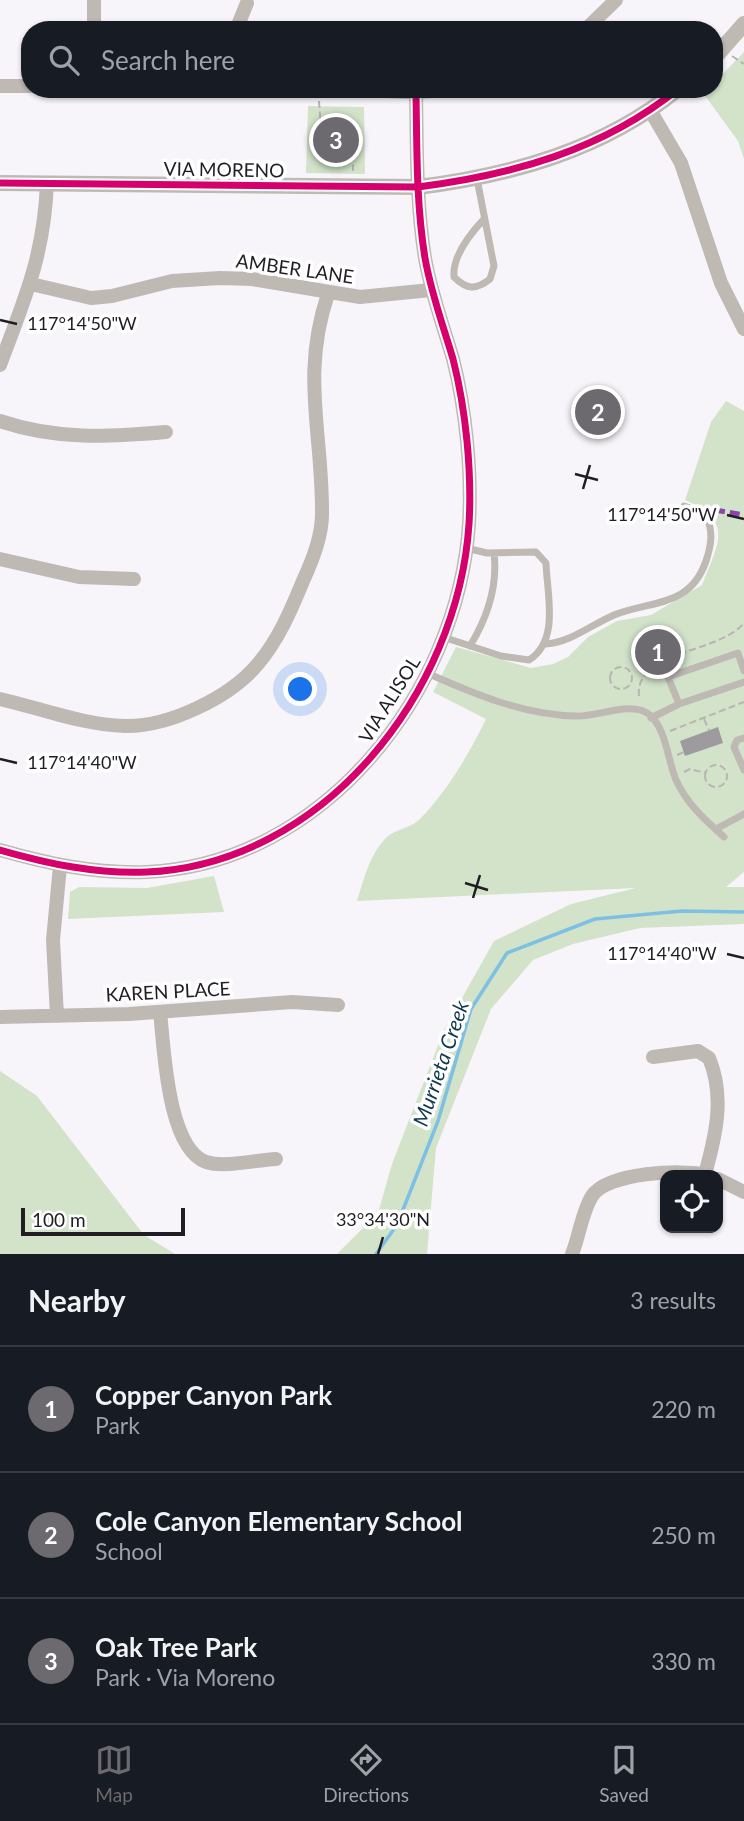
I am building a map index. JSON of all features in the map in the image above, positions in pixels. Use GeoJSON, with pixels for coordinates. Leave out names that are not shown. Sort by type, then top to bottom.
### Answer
{"type":"FeatureCollection","features":[{"type":"Feature","properties":{"kind":"street"},"geometry":{"type":"LineString","coordinates":[[94,0],[94,21]]}},
{"type":"Feature","properties":{"kind":"street"},"geometry":{"type":"LineString","coordinates":[[595,21],[617,0]]}},
{"type":"Feature","properties":{"kind":"street"},"geometry":{"type":"LineString","coordinates":[[240,21],[247,3]]}},
{"type":"Feature","properties":{"kind":"street"},"geometry":{"type":"LineString","coordinates":[[723,48],[744,24]]}},
{"type":"Feature","properties":{"kind":"street"},"geometry":{"type":"LineString","coordinates":[[0,86],[21,86]]}},
{"type":"Feature","properties":{"kind":"street","name":"VIA ALISOL"},"geometry":{"type":"LineString","coordinates":[[0,850],[90,871],[149,872],[210,861],[269,839],[326,802],[383,746],[427,673],[443,637],[463,576],[469,523],[460,393],[431,290],[418,187],[416,98]]}},
{"type":"Feature","properties":{"kind":"street","name":"VIA MORENO"},"geometry":{"type":"LineString","coordinates":[[0,183],[418,187],[477,179],[552,159],[617,130],[666,98]]}},
{"type":"Feature","properties":{"kind":"street"},"geometry":{"type":"LineString","coordinates":[[650,110],[681,163],[721,283],[744,329]]}},
{"type":"Feature","properties":{"kind":"street"},"geometry":{"type":"LineString","coordinates":[[0,365],[31,284],[45,229],[47,183]]}},
{"type":"Feature","properties":{"kind":"street","name":"AMBER LANE"},"geometry":{"type":"LineString","coordinates":[[31,284],[91,298],[111,296],[172,281],[220,278],[252,279],[328,294],[382,297],[431,290]]}},
{"type":"Feature","properties":{"kind":"street"},"geometry":{"type":"LineString","coordinates":[[0,699],[86,720],[125,726],[190,712],[218,696],[257,666],[287,621],[319,534],[323,512],[312,390],[322,312],[328,294]]}},
{"type":"Feature","properties":{"kind":"street"},"geometry":{"type":"LineString","coordinates":[[0,421],[60,436],[108,437],[166,432]]}},
{"type":"Feature","properties":{"kind":"street"},"geometry":{"type":"LineString","coordinates":[[0,559],[79,577],[134,579]]}},
{"type":"Feature","properties":{"kind":"street"},"geometry":{"type":"LineString","coordinates":[[57,1016],[53,940],[60,866]]}},
{"type":"Feature","properties":{"kind":"street","name":"KAREN PLACE"},"geometry":{"type":"LineString","coordinates":[[0,1017],[160,1012],[292,1002],[338,1005]]}},
{"type":"Feature","properties":{"kind":"street"},"geometry":{"type":"LineString","coordinates":[[160,1012],[171,1105],[192,1150],[203,1161],[214,1163],[276,1159]]}},
{"type":"Feature","properties":{"kind":"street"},"geometry":{"type":"LineString","coordinates":[[653,1058],[698,1051],[709,1058],[718,1096],[711,1170]]}},
{"type":"Feature","properties":{"kind":"street"},"geometry":{"type":"LineString","coordinates":[[572,1254],[592,1197],[604,1185],[660,1174]]}},
{"type":"Feature","properties":{"kind":"street"},"geometry":{"type":"LineString","coordinates":[[723,1182],[744,1192]]}},
{"type":"Feature","properties":{"kind":"lane"},"geometry":{"type":"LineString","coordinates":[[477,179],[494,266],[490,279],[474,288],[466,287],[454,277],[453,269],[471,233],[484,219]]}},
{"type":"Feature","properties":{"kind":"lane"},"geometry":{"type":"LineString","coordinates":[[546,644],[564,643],[592,625],[620,613],[649,608],[674,598],[701,576],[713,531],[706,514],[684,506]]}},
{"type":"Feature","properties":{"kind":"lane"},"geometry":{"type":"LineString","coordinates":[[443,637],[501,656],[529,660],[539,654],[546,644],[549,620],[543,555],[536,552],[494,553],[466,548]]}},
{"type":"Feature","properties":{"kind":"lane"},"geometry":{"type":"LineString","coordinates":[[470,646],[483,624],[496,574],[494,553]]}},
{"type":"Feature","properties":{"kind":"lane"},"geometry":{"type":"LineString","coordinates":[[679,704],[668,677],[738,653],[744,671]]}},
{"type":"Feature","properties":{"kind":"lane"},"geometry":{"type":"LineString","coordinates":[[427,673],[470,692],[542,713],[577,716],[635,709],[651,718],[686,799],[724,837]]}},
{"type":"Feature","properties":{"kind":"lane"},"geometry":{"type":"LineString","coordinates":[[651,718],[679,704],[744,682]]}},
{"type":"Feature","properties":{"kind":"lane"},"geometry":{"type":"LineString","coordinates":[[744,738],[737,740],[734,747],[744,769]]}},
{"type":"Feature","properties":{"kind":"lane"},"geometry":{"type":"LineString","coordinates":[[716,829],[744,814]]}},
{"type":"Feature","properties":{"kind":"path"},"geometry":{"type":"LineString","coordinates":[[319,98],[319,126],[325,132],[348,138],[352,144],[352,187]]}},
{"type":"Feature","properties":{"kind":"path"},"geometry":{"type":"LineString","coordinates":[[639,696],[639,683],[643,673],[657,664],[730,636],[744,623]]}},
{"type":"Feature","properties":{"kind":"path"},"geometry":{"type":"LineString","coordinates":[[657,664],[655,653],[665,643],[678,643],[686,653]]}},
{"type":"Feature","properties":{"kind":"path"},"geometry":{"type":"LineString","coordinates":[[622,668],[629,671],[631,681],[627,687],[617,688],[611,682],[611,675],[615,669],[622,668]]}},
{"type":"Feature","properties":{"kind":"path"},"geometry":{"type":"LineString","coordinates":[[631,681],[639,683]]}},
{"type":"Feature","properties":{"kind":"path"},"geometry":{"type":"LineString","coordinates":[[669,732],[744,702]]}},
{"type":"Feature","properties":{"kind":"path"},"geometry":{"type":"LineString","coordinates":[[704,718],[709,730]]}},
{"type":"Feature","properties":{"kind":"path"},"geometry":{"type":"LineString","coordinates":[[676,755],[684,752]]}},
{"type":"Feature","properties":{"kind":"path"},"geometry":{"type":"LineString","coordinates":[[718,766],[726,771],[727,778],[723,785],[713,786],[707,782],[706,773],[711,767],[718,766]]}},
{"type":"Feature","properties":{"kind":"path"},"geometry":{"type":"LineString","coordinates":[[683,772],[690,769],[706,773]]}},
{"type":"Feature","properties":{"kind":"green space"},"geometry":{"type":"Polygon","coordinates":[[[744,52],[744,159],[738,141],[707,98],[723,98],[723,74],[744,52]]]}},
{"type":"Feature","properties":{"kind":"green space"},"geometry":{"type":"Polygon","coordinates":[[[308,106],[364,107],[365,174],[306,173],[308,106]]]}},
{"type":"Feature","properties":{"kind":"green space"},"geometry":{"type":"Polygon","coordinates":[[[726,401],[744,411],[744,872],[726,887],[744,887],[744,924],[640,928],[573,944],[533,960],[491,1009],[436,1148],[427,1254],[337,1254],[378,1213],[392,1164],[444,1030],[494,941],[571,904],[636,888],[357,901],[368,867],[381,843],[391,834],[416,822],[430,808],[457,771],[486,719],[433,692],[456,647],[531,668],[553,664],[568,657],[588,637],[617,621],[651,615],[702,585],[717,545],[717,525],[701,508],[685,500],[711,422],[726,401]]]}},
{"type":"Feature","properties":{"kind":"green space"},"geometry":{"type":"Polygon","coordinates":[[[214,876],[224,912],[68,919],[70,892],[79,887],[147,888],[214,876]]]}},
{"type":"Feature","properties":{"kind":"green space"},"geometry":{"type":"Polygon","coordinates":[[[0,1071],[37,1096],[144,1235],[175,1254],[0,1254],[0,1071]]]}},
{"type":"Feature","properties":{"kind":"building"},"geometry":{"type":"Polygon","coordinates":[[[718,727],[723,743],[685,756],[680,741],[718,727]]]}},
{"type":"Feature","properties":{"kind":"waterway","name":"Murrieta Creek"},"geometry":{"type":"LineString","coordinates":[[376,1254],[397,1225],[438,1121],[471,1009],[507,953],[595,919],[682,911],[744,912]]}},
{"type":"Feature","properties":{"kind":"marked path"},"geometry":{"type":"LineString","coordinates":[[715,510],[744,515]]}},
{"type":"Feature","properties":{"kind":"cycle path"},"geometry":{"type":"LineString","coordinates":[[0,850],[91,870],[147,872],[211,862],[270,838],[324,803],[370,758],[409,706],[439,648],[459,587],[470,504],[465,420],[453,359],[430,284],[422,237],[416,98]]}},
{"type":"Feature","properties":{"kind":"cycle path"},"geometry":{"type":"LineString","coordinates":[[0,183],[418,187],[488,175],[555,156],[588,144],[619,128],[666,98]]}},
{"type":"Feature","properties":{"kind":"place","name":"Oak Tree Park"},"geometry":{"type":"Point","coordinates":[336,140]}},
{"type":"Feature","properties":{"kind":"place","name":"Cole Canyon Elementary School"},"geometry":{"type":"Point","coordinates":[598,412]}},
{"type":"Feature","properties":{"kind":"place","name":"Copper Canyon Park"},"geometry":{"type":"Point","coordinates":[658,652]}}]}
